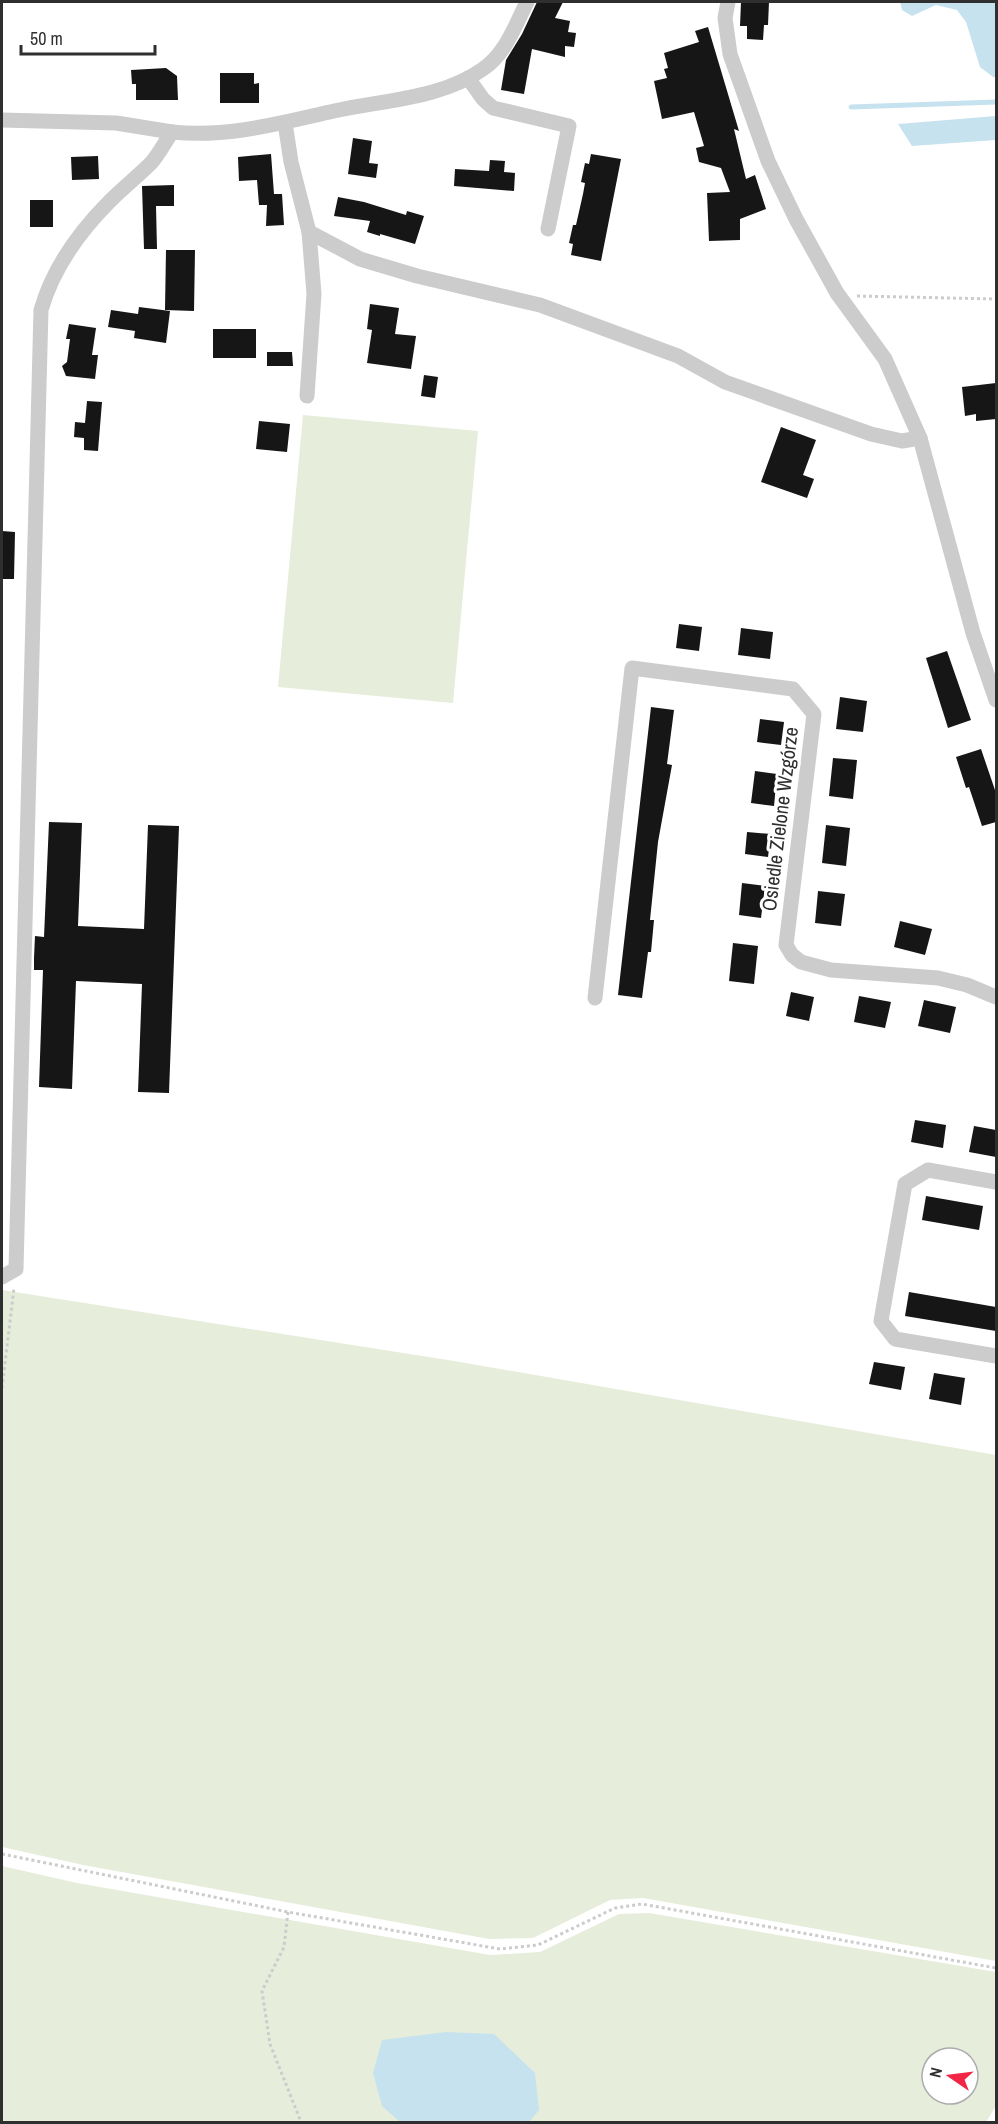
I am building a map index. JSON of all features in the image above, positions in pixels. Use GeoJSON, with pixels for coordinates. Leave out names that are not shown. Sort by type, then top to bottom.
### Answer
{"type":"FeatureCollection","features":[{"type":"Feature","properties":{"kind":"street"},"geometry":{"type":"LineString","coordinates":[[2,120],[116,123],[172,132],[216,133],[249,130],[421,94],[440,89],[481,71],[499,55],[527,2]]}},
{"type":"Feature","properties":{"kind":"street"},"geometry":{"type":"LineString","coordinates":[[728,2],[725,18],[730,54],[768,161],[796,219],[837,293],[885,359],[920,438],[974,633],[996,700]]}},
{"type":"Feature","properties":{"kind":"street"},"geometry":{"type":"LineString","coordinates":[[468,78],[483,99],[493,108],[569,126],[548,229]]}},
{"type":"Feature","properties":{"kind":"street"},"geometry":{"type":"LineString","coordinates":[[285,123],[291,162],[309,232],[314,294],[307,396]]}},
{"type":"Feature","properties":{"kind":"street"},"geometry":{"type":"LineString","coordinates":[[2,1277],[16,1269],[41,310],[46,292],[67,252],[110,201],[152,162],[172,132]]}},
{"type":"Feature","properties":{"kind":"street"},"geometry":{"type":"LineString","coordinates":[[309,232],[360,260],[540,305],[678,356],[725,382],[871,434],[902,441],[920,438]]}},
{"type":"Feature","properties":{"kind":"street","name":"Osiedle Zielone Wzgórze"},"geometry":{"type":"LineString","coordinates":[[595,998],[632,668],[793,689],[814,714],[786,945],[792,956],[801,962],[831,970],[938,978],[967,985],[996,997]]}},
{"type":"Feature","properties":{"kind":"street"},"geometry":{"type":"LineString","coordinates":[[996,1182],[928,1170],[904,1184],[881,1321],[895,1339],[996,1356]]}},
{"type":"Feature","properties":{"kind":"path"},"geometry":{"type":"LineString","coordinates":[[837,293],[865,296],[996,299]]}},
{"type":"Feature","properties":{"kind":"path"},"geometry":{"type":"LineString","coordinates":[[2,1388],[16,1269]]}},
{"type":"Feature","properties":{"kind":"path"},"geometry":{"type":"LineString","coordinates":[[2,1854],[288,1912],[500,1949],[538,1945],[615,1908],[642,1904],[996,1968]]}},
{"type":"Feature","properties":{"kind":"path"},"geometry":{"type":"LineString","coordinates":[[288,1912],[284,1947],[262,1991],[270,2044],[301,2122]]}},
{"type":"Feature","properties":{"kind":"green space"},"geometry":{"type":"Polygon","coordinates":[[[303,415],[478,431],[453,703],[278,687],[303,415]]]}},
{"type":"Feature","properties":{"kind":"green space"},"geometry":{"type":"Polygon","coordinates":[[[2,1290],[454,1361],[996,1455],[996,1961],[643,1898],[610,1900],[533,1938],[489,1939],[83,1865],[2,1847],[2,1290]]]}},
{"type":"Feature","properties":{"kind":"green space"},"geometry":{"type":"Polygon","coordinates":[[[2,1866],[77,1883],[490,1955],[540,1952],[619,1914],[649,1913],[996,1972],[996,2106],[986,2122],[2,2122],[2,1866]]]}},
{"type":"Feature","properties":{"kind":"water"},"geometry":{"type":"Polygon","coordinates":[[[900,2],[996,2],[996,77],[980,67],[966,22],[957,10],[936,5],[912,16],[902,10],[900,2]]]}},
{"type":"Feature","properties":{"kind":"water"},"geometry":{"type":"Polygon","coordinates":[[[996,116],[996,140],[912,146],[898,124],[996,116]]]}},
{"type":"Feature","properties":{"kind":"water"},"geometry":{"type":"Polygon","coordinates":[[[446,2032],[494,2034],[535,2073],[539,2110],[529,2122],[400,2122],[382,2106],[373,2073],[382,2040],[446,2032]]]}},
{"type":"Feature","properties":{"kind":"building"},"geometry":{"type":"Polygon","coordinates":[[[537,2],[563,2],[555,18],[570,21],[568,32],[576,33],[574,47],[565,46],[565,57],[532,49],[524,94],[501,90],[506,60],[522,34],[537,2]]]}},
{"type":"Feature","properties":{"kind":"building"},"geometry":{"type":"Polygon","coordinates":[[[741,2],[769,2],[768,25],[764,25],[763,40],[747,39],[747,26],[740,26],[741,2]]]}},
{"type":"Feature","properties":{"kind":"building"},"geometry":{"type":"Polygon","coordinates":[[[708,27],[739,131],[734,129],[746,179],[755,175],[766,209],[740,219],[740,240],[709,241],[707,193],[730,192],[721,168],[699,162],[696,148],[704,146],[694,112],[662,119],[654,81],[667,78],[664,69],[668,68],[664,53],[699,42],[695,31],[708,27]]]}},
{"type":"Feature","properties":{"kind":"building"},"geometry":{"type":"Polygon","coordinates":[[[166,68],[177,76],[178,100],[136,100],[136,84],[132,84],[131,70],[166,68]]]}},
{"type":"Feature","properties":{"kind":"building"},"geometry":{"type":"Polygon","coordinates":[[[220,73],[254,73],[254,84],[259,83],[259,103],[220,103],[220,73]]]}},
{"type":"Feature","properties":{"kind":"building"},"geometry":{"type":"Polygon","coordinates":[[[353,138],[372,141],[369,163],[378,164],[376,178],[348,174],[353,138]]]}},
{"type":"Feature","properties":{"kind":"building"},"geometry":{"type":"Polygon","coordinates":[[[271,154],[274,194],[282,194],[284,225],[266,226],[267,205],[259,205],[257,180],[239,181],[238,157],[271,154]]]}},
{"type":"Feature","properties":{"kind":"building"},"geometry":{"type":"Polygon","coordinates":[[[591,154],[621,159],[601,261],[571,255],[573,244],[569,243],[583,194],[585,183],[581,182],[585,163],[589,164],[591,154]]]}},
{"type":"Feature","properties":{"kind":"building"},"geometry":{"type":"Polygon","coordinates":[[[98,156],[99,179],[72,180],[71,157],[98,156]]]}},
{"type":"Feature","properties":{"kind":"building"},"geometry":{"type":"Polygon","coordinates":[[[490,160],[505,161],[504,172],[515,173],[514,191],[454,186],[455,169],[489,171],[490,160]]]}},
{"type":"Feature","properties":{"kind":"building"},"geometry":{"type":"Polygon","coordinates":[[[174,185],[174,206],[156,206],[157,249],[144,249],[142,186],[174,185]]]}},
{"type":"Feature","properties":{"kind":"building"},"geometry":{"type":"Polygon","coordinates":[[[338,197],[364,202],[406,215],[407,211],[424,216],[415,244],[367,232],[370,221],[334,216],[338,197]]]}},
{"type":"Feature","properties":{"kind":"building"},"geometry":{"type":"Polygon","coordinates":[[[30,200],[53,200],[53,227],[30,227],[30,200]]]}},
{"type":"Feature","properties":{"kind":"building"},"geometry":{"type":"Polygon","coordinates":[[[166,250],[195,250],[194,311],[165,310],[166,250]]]}},
{"type":"Feature","properties":{"kind":"building"},"geometry":{"type":"Polygon","coordinates":[[[370,304],[399,308],[395,334],[416,336],[411,369],[367,363],[372,330],[367,329],[370,304]]]}},
{"type":"Feature","properties":{"kind":"building"},"geometry":{"type":"Polygon","coordinates":[[[139,307],[170,311],[166,343],[134,338],[135,331],[108,327],[111,310],[138,314],[139,307]]]}},
{"type":"Feature","properties":{"kind":"building"},"geometry":{"type":"Polygon","coordinates":[[[69,324],[96,328],[92,355],[98,355],[95,379],[66,376],[62,366],[67,362],[70,339],[66,339],[69,324]]]}},
{"type":"Feature","properties":{"kind":"building"},"geometry":{"type":"Polygon","coordinates":[[[213,329],[256,329],[256,358],[213,358],[213,329]]]}},
{"type":"Feature","properties":{"kind":"building"},"geometry":{"type":"Polygon","coordinates":[[[267,352],[292,352],[293,366],[267,366],[267,352]]]}},
{"type":"Feature","properties":{"kind":"building"},"geometry":{"type":"Polygon","coordinates":[[[424,375],[438,377],[435,398],[421,396],[424,375]]]}},
{"type":"Feature","properties":{"kind":"building"},"geometry":{"type":"Polygon","coordinates":[[[996,383],[996,419],[976,421],[976,414],[965,416],[962,387],[996,383]]]}},
{"type":"Feature","properties":{"kind":"building"},"geometry":{"type":"Polygon","coordinates":[[[87,401],[102,402],[98,451],[84,450],[84,438],[74,437],[75,422],[85,423],[87,401]]]}},
{"type":"Feature","properties":{"kind":"building"},"geometry":{"type":"Polygon","coordinates":[[[259,421],[290,424],[287,452],[256,449],[259,421]]]}},
{"type":"Feature","properties":{"kind":"building"},"geometry":{"type":"Polygon","coordinates":[[[781,427],[816,440],[803,475],[814,479],[807,498],[761,482],[781,427]]]}},
{"type":"Feature","properties":{"kind":"building"},"geometry":{"type":"Polygon","coordinates":[[[2,531],[15,532],[14,579],[2,579],[2,531]]]}},
{"type":"Feature","properties":{"kind":"building"},"geometry":{"type":"Polygon","coordinates":[[[679,624],[702,627],[699,651],[676,648],[679,624]]]}},
{"type":"Feature","properties":{"kind":"building"},"geometry":{"type":"Polygon","coordinates":[[[741,628],[773,632],[770,659],[738,655],[741,628]]]}},
{"type":"Feature","properties":{"kind":"building"},"geometry":{"type":"Polygon","coordinates":[[[947,651],[971,720],[948,728],[926,658],[947,651]]]}},
{"type":"Feature","properties":{"kind":"building"},"geometry":{"type":"Polygon","coordinates":[[[840,697],[867,701],[863,732],[836,729],[840,697]]]}},
{"type":"Feature","properties":{"kind":"building"},"geometry":{"type":"Polygon","coordinates":[[[651,707],[674,710],[667,764],[672,765],[658,842],[650,920],[654,920],[651,952],[648,952],[642,998],[618,995],[651,707]]]}},
{"type":"Feature","properties":{"kind":"building"},"geometry":{"type":"Polygon","coordinates":[[[760,719],[784,722],[781,745],[757,742],[760,719]]]}},
{"type":"Feature","properties":{"kind":"building"},"geometry":{"type":"Polygon","coordinates":[[[981,749],[996,793],[996,822],[982,826],[956,757],[981,749]]]}},
{"type":"Feature","properties":{"kind":"building"},"geometry":{"type":"Polygon","coordinates":[[[833,758],[857,760],[853,799],[829,796],[833,758]]]}},
{"type":"Feature","properties":{"kind":"building"},"geometry":{"type":"Polygon","coordinates":[[[755,771],[777,774],[774,806],[751,803],[755,771]]]}},
{"type":"Feature","properties":{"kind":"building"},"geometry":{"type":"Polygon","coordinates":[[[49,822],[82,823],[78,926],[144,929],[148,825],[179,826],[169,1093],[138,1092],[142,984],[76,981],[72,1089],[39,1087],[43,970],[34,970],[34,958],[35,936],[44,937],[49,822]]]}},
{"type":"Feature","properties":{"kind":"building"},"geometry":{"type":"Polygon","coordinates":[[[826,825],[850,828],[846,866],[822,863],[826,825]]]}},
{"type":"Feature","properties":{"kind":"building"},"geometry":{"type":"Polygon","coordinates":[[[747,832],[771,834],[768,857],[745,854],[747,832]]]}},
{"type":"Feature","properties":{"kind":"building"},"geometry":{"type":"Polygon","coordinates":[[[742,883],[765,886],[761,918],[739,915],[742,883]]]}},
{"type":"Feature","properties":{"kind":"building"},"geometry":{"type":"Polygon","coordinates":[[[818,891],[845,894],[841,926],[815,923],[818,891]]]}},
{"type":"Feature","properties":{"kind":"building"},"geometry":{"type":"Polygon","coordinates":[[[900,921],[932,929],[925,955],[894,947],[900,921]]]}},
{"type":"Feature","properties":{"kind":"building"},"geometry":{"type":"Polygon","coordinates":[[[733,943],[758,946],[754,984],[729,981],[733,943]]]}},
{"type":"Feature","properties":{"kind":"building"},"geometry":{"type":"Polygon","coordinates":[[[791,992],[814,997],[809,1021],[786,1016],[791,992]]]}},
{"type":"Feature","properties":{"kind":"building"},"geometry":{"type":"Polygon","coordinates":[[[859,996],[891,1002],[885,1028],[854,1022],[859,996]]]}},
{"type":"Feature","properties":{"kind":"building"},"geometry":{"type":"Polygon","coordinates":[[[924,1000],[956,1007],[950,1033],[918,1026],[924,1000]]]}},
{"type":"Feature","properties":{"kind":"building"},"geometry":{"type":"Polygon","coordinates":[[[915,1120],[946,1125],[943,1148],[911,1142],[915,1120]]]}},
{"type":"Feature","properties":{"kind":"building"},"geometry":{"type":"Polygon","coordinates":[[[974,1126],[996,1130],[996,1157],[969,1152],[974,1126]]]}},
{"type":"Feature","properties":{"kind":"building"},"geometry":{"type":"Polygon","coordinates":[[[926,1196],[983,1206],[979,1230],[922,1220],[926,1196]]]}},
{"type":"Feature","properties":{"kind":"building"},"geometry":{"type":"Polygon","coordinates":[[[909,1292],[996,1307],[996,1331],[905,1316],[909,1292]]]}},
{"type":"Feature","properties":{"kind":"building"},"geometry":{"type":"Polygon","coordinates":[[[874,1362],[905,1367],[901,1390],[869,1384],[874,1362]]]}},
{"type":"Feature","properties":{"kind":"building"},"geometry":{"type":"Polygon","coordinates":[[[934,1373],[965,1378],[961,1405],[929,1399],[934,1373]]]}},
{"type":"Feature","properties":{"kind":"waterway"},"geometry":{"type":"LineString","coordinates":[[851,107],[996,102]]}}]}
